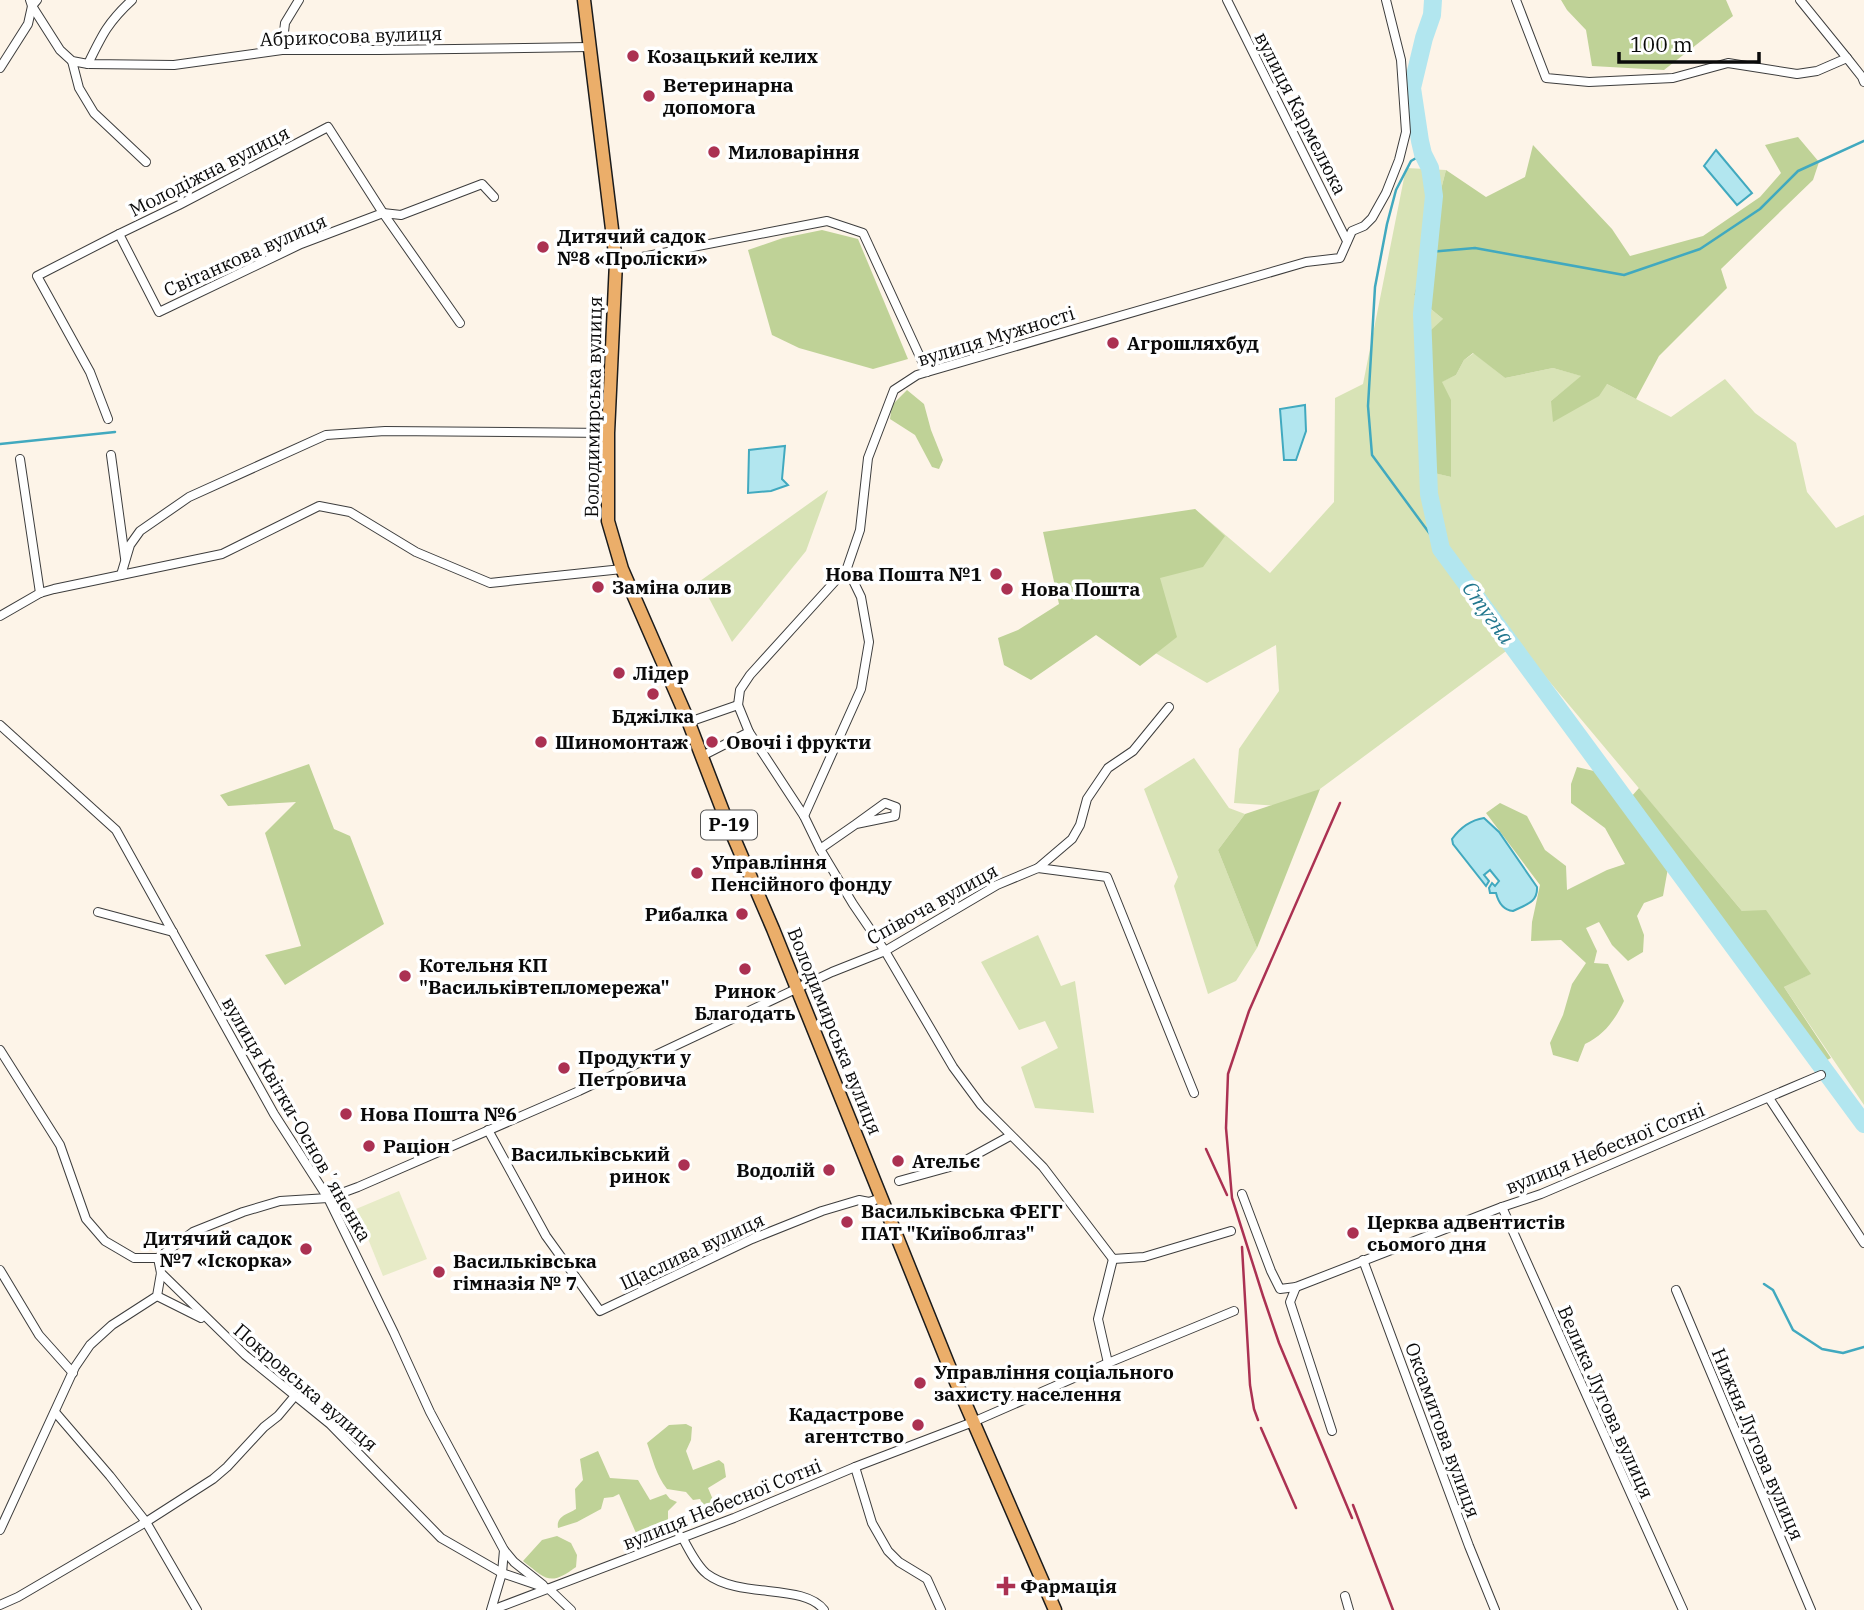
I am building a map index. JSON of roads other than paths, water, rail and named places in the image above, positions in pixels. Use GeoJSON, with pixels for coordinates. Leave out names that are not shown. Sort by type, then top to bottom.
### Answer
{"type":"FeatureCollection","features":[{"type":"Feature","properties":{"kind":"main road","name":"Володимирська вулиця"},"geometry":{"type":"LineString","coordinates":[[584,0],[616,262],[608,433],[608,521],[622,569],[689,722],[973,1422],[1055,1610]]}},
{"type":"Feature","properties":{"kind":"street"},"geometry":{"type":"LineString","coordinates":[[88,64],[106,27],[132,0]]}},
{"type":"Feature","properties":{"kind":"street"},"geometry":{"type":"LineString","coordinates":[[282,50],[285,23],[299,0]]}},
{"type":"Feature","properties":{"kind":"street","name":"вулиця Кармелюка"},"geometry":{"type":"LineString","coordinates":[[1227,0],[1348,241]]}},
{"type":"Feature","properties":{"kind":"street"},"geometry":{"type":"LineString","coordinates":[[1348,241],[1352,230],[1364,226],[1372,218],[1386,193],[1406,132],[1401,61],[1386,0]]}},
{"type":"Feature","properties":{"kind":"street"},"geometry":{"type":"LineString","coordinates":[[1516,0],[1546,78],[1610,82],[1673,78],[1728,63],[1797,74],[1817,71],[1847,58]]}},
{"type":"Feature","properties":{"kind":"street"},"geometry":{"type":"LineString","coordinates":[[1800,0],[1863,78]]}},
{"type":"Feature","properties":{"kind":"street"},"geometry":{"type":"LineString","coordinates":[[33,2],[60,50],[72,61],[79,88],[94,113],[146,163]]}},
{"type":"Feature","properties":{"kind":"street"},"geometry":{"type":"LineString","coordinates":[[0,68],[28,24],[33,2]]}},
{"type":"Feature","properties":{"kind":"street","name":"Абрикосова вулиця"},"geometry":{"type":"LineString","coordinates":[[72,61],[88,64],[174,65],[282,50],[590,47]]}},
{"type":"Feature","properties":{"kind":"street","name":"Молодіжна вулиця"},"geometry":{"type":"LineString","coordinates":[[107,419],[90,372],[37,276],[328,127],[383,214],[460,323]]}},
{"type":"Feature","properties":{"kind":"street","name":"Світанкова вулиця"},"geometry":{"type":"LineString","coordinates":[[118,234],[159,312],[301,244],[383,214],[401,215],[482,184],[494,197]]}},
{"type":"Feature","properties":{"kind":"street"},"geometry":{"type":"LineString","coordinates":[[616,262],[827,221],[863,233],[927,372]]}},
{"type":"Feature","properties":{"kind":"street","name":"вулиця Мужності"},"geometry":{"type":"LineString","coordinates":[[738,705],[740,690],[750,675],[846,568],[860,530],[868,458],[894,390],[917,375],[927,372],[1306,262],[1339,258],[1348,241]]}},
{"type":"Feature","properties":{"kind":"street"},"geometry":{"type":"LineString","coordinates":[[121,575],[130,545],[140,531],[189,497],[326,435],[385,431],[608,433]]}},
{"type":"Feature","properties":{"kind":"street"},"geometry":{"type":"LineString","coordinates":[[111,455],[125,561]]}},
{"type":"Feature","properties":{"kind":"street"},"geometry":{"type":"LineString","coordinates":[[20,459],[40,593]]}},
{"type":"Feature","properties":{"kind":"street"},"geometry":{"type":"LineString","coordinates":[[0,616],[40,593],[54,589],[222,554],[319,506],[350,512],[416,552],[490,583],[622,569]]}},
{"type":"Feature","properties":{"kind":"street"},"geometry":{"type":"LineString","coordinates":[[804,816],[861,689],[869,642],[861,597],[846,568]]}},
{"type":"Feature","properties":{"kind":"street"},"geometry":{"type":"LineString","coordinates":[[689,722],[738,705],[749,732],[804,816],[820,849],[885,951],[953,1067],[981,1105],[1043,1167],[1113,1259]]}},
{"type":"Feature","properties":{"kind":"street"},"geometry":{"type":"LineString","coordinates":[[1038,868],[1072,839],[1080,825],[1087,799],[1108,768],[1133,751],[1169,707]]}},
{"type":"Feature","properties":{"kind":"street","name":"вулиця Квітки-Основʼяненка"},"geometry":{"type":"LineString","coordinates":[[0,725],[116,830],[274,1114],[328,1198],[430,1412],[503,1550]]}},
{"type":"Feature","properties":{"kind":"street"},"geometry":{"type":"LineString","coordinates":[[702,756],[749,732]]}},
{"type":"Feature","properties":{"kind":"street"},"geometry":{"type":"LineString","coordinates":[[820,849],[856,824]]}},
{"type":"Feature","properties":{"kind":"street","name":"Співоча вулиця"},"geometry":{"type":"LineString","coordinates":[[796,989],[885,951],[997,885],[1038,868],[1107,877],[1194,1093]]}},
{"type":"Feature","properties":{"kind":"street"},"geometry":{"type":"LineString","coordinates":[[97,912],[173,932]]}},
{"type":"Feature","properties":{"kind":"street"},"geometry":{"type":"LineString","coordinates":[[0,1052],[60,1144],[86,1219],[105,1241],[134,1258],[158,1258],[193,1232],[243,1212],[280,1201],[328,1198],[358,1187],[579,1091],[796,989]]}},
{"type":"Feature","properties":{"kind":"street","name":"вулиця Небесної Сотні"},"geometry":{"type":"LineString","coordinates":[[1242,1194],[1280,1289],[1296,1287],[1541,1194],[1821,1075]]}},
{"type":"Feature","properties":{"kind":"street"},"geometry":{"type":"LineString","coordinates":[[1769,1098],[1864,1243]]}},
{"type":"Feature","properties":{"kind":"street","name":"Щаслива вулиця"},"geometry":{"type":"LineString","coordinates":[[488,1130],[546,1236],[600,1311],[752,1239],[822,1211],[859,1200],[869,1202],[881,1198]]}},
{"type":"Feature","properties":{"kind":"street"},"geometry":{"type":"LineString","coordinates":[[899,1181],[957,1165],[1010,1136]]}},
{"type":"Feature","properties":{"kind":"street","name":"Велика Лугова вулиця"},"geometry":{"type":"LineString","coordinates":[[1502,1207],[1683,1610]]}},
{"type":"Feature","properties":{"kind":"street"},"geometry":{"type":"LineString","coordinates":[[1113,1259],[1144,1257],[1231,1230]]}},
{"type":"Feature","properties":{"kind":"street"},"geometry":{"type":"LineString","coordinates":[[0,1530],[73,1373],[90,1345],[112,1325],[157,1296],[161,1273],[158,1258]]}},
{"type":"Feature","properties":{"kind":"street"},"geometry":{"type":"LineString","coordinates":[[1108,1363],[1098,1319],[1113,1259]]}},
{"type":"Feature","properties":{"kind":"street","name":"Оксамитова вулиця"},"geometry":{"type":"LineString","coordinates":[[1363,1260],[1495,1610]]}},
{"type":"Feature","properties":{"kind":"street"},"geometry":{"type":"LineString","coordinates":[[0,1270],[39,1335],[73,1373]]}},
{"type":"Feature","properties":{"kind":"street","name":"Покровська вулиця"},"geometry":{"type":"LineString","coordinates":[[161,1273],[245,1355],[330,1424],[441,1538],[502,1573],[549,1589],[570,1610]]}},
{"type":"Feature","properties":{"kind":"street"},"geometry":{"type":"LineString","coordinates":[[1296,1287],[1290,1302],[1332,1431]]}},
{"type":"Feature","properties":{"kind":"street","name":"Нижня Лугова вулиця"},"geometry":{"type":"LineString","coordinates":[[1676,1290],[1811,1610]]}},
{"type":"Feature","properties":{"kind":"street"},"geometry":{"type":"LineString","coordinates":[[157,1296],[209,1322]]}},
{"type":"Feature","properties":{"kind":"street","name":"вулиця Небесної Сотні"},"geometry":{"type":"LineString","coordinates":[[491,1610],[734,1518],[855,1467],[973,1422],[1234,1311]]}},
{"type":"Feature","properties":{"kind":"street"},"geometry":{"type":"LineString","coordinates":[[0,1605],[146,1522],[213,1479],[294,1397]]}},
{"type":"Feature","properties":{"kind":"street"},"geometry":{"type":"LineString","coordinates":[[55,1412],[146,1522],[197,1610]]}},
{"type":"Feature","properties":{"kind":"street"},"geometry":{"type":"LineString","coordinates":[[855,1467],[872,1524],[888,1551],[899,1562],[927,1579],[941,1610]]}},
{"type":"Feature","properties":{"kind":"street"},"geometry":{"type":"LineString","coordinates":[[682,1537],[704,1572],[716,1580],[739,1588],[798,1594],[820,1605],[824,1610]]}},
{"type":"Feature","properties":{"kind":"street"},"geometry":{"type":"LineString","coordinates":[[491,1610],[502,1573],[503,1550]]}},
{"type":"Feature","properties":{"kind":"street"},"geometry":{"type":"LineString","coordinates":[[503,1550],[549,1589]]}},
{"type":"Feature","properties":{"kind":"street"},"geometry":{"type":"LineString","coordinates":[[1345,1596],[1349,1610]]}},
{"type":"Feature","properties":{"kind":"water"},"geometry":{"type":"Polygon","coordinates":[[[1716,150],[1752,193],[1737,205],[1704,166],[1716,150]]]}},
{"type":"Feature","properties":{"kind":"water"},"geometry":{"type":"Polygon","coordinates":[[[1305,405],[1306,431],[1296,460],[1284,460],[1280,409],[1305,405]]]}},
{"type":"Feature","properties":{"kind":"water"},"geometry":{"type":"Polygon","coordinates":[[[785,446],[782,479],[788,485],[771,491],[748,493],[749,450],[785,446]]]}},
{"type":"Feature","properties":{"kind":"water"},"geometry":{"type":"Polygon","coordinates":[[[1484,818],[1499,832],[1537,887],[1533,900],[1513,911],[1502,905],[1496,893],[1490,893],[1492,883],[1495,886],[1499,881],[1490,870],[1484,875],[1489,881],[1486,886],[1453,844],[1452,839],[1462,828],[1484,818]]]}},
{"type":"Feature","properties":{"kind":"waterway","name":"Стугна"},"geometry":{"type":"LineString","coordinates":[[1433,0],[1432,15],[1412,88],[1420,141],[1430,168],[1434,196],[1422,314],[1429,494],[1441,549],[1864,1124]]}},
{"type":"Feature","properties":{"kind":"waterway"},"geometry":{"type":"LineString","coordinates":[[1429,252],[1475,248],[1624,275],[1700,249],[1760,209],[1798,171],[1864,141]]}},
{"type":"Feature","properties":{"kind":"waterway"},"geometry":{"type":"LineString","coordinates":[[1423,154],[1411,161],[1396,190],[1387,224],[1375,287],[1368,406],[1372,455],[1441,549]]}},
{"type":"Feature","properties":{"kind":"waterway"},"geometry":{"type":"LineString","coordinates":[[0,444],[115,432]]}},
{"type":"Feature","properties":{"kind":"waterway"},"geometry":{"type":"LineString","coordinates":[[1764,1284],[1773,1290],[1793,1330],[1822,1349],[1843,1353],[1864,1347]]}},
{"type":"Feature","properties":{"kind":"railway"},"geometry":{"type":"LineString","coordinates":[[1340,803],[1249,1011],[1228,1074],[1226,1128],[1232,1198],[1263,1296],[1279,1343],[1352,1518]]}},
{"type":"Feature","properties":{"kind":"railway"},"geometry":{"type":"LineString","coordinates":[[1206,1149],[1227,1195]]}},
{"type":"Feature","properties":{"kind":"railway"},"geometry":{"type":"LineString","coordinates":[[1242,1247],[1250,1385],[1258,1420]]}},
{"type":"Feature","properties":{"kind":"railway"},"geometry":{"type":"LineString","coordinates":[[1261,1428],[1296,1508]]}},
{"type":"Feature","properties":{"kind":"railway"},"geometry":{"type":"LineString","coordinates":[[1353,1505],[1393,1610]]}},
{"type":"Feature","properties":{"kind":"place","name":"Козацький келих"},"geometry":{"type":"Point","coordinates":[633,56]}},
{"type":"Feature","properties":{"kind":"place","name":"Ветеринарна допомога"},"geometry":{"type":"Point","coordinates":[649,96]}},
{"type":"Feature","properties":{"kind":"place","name":"Миловаріння"},"geometry":{"type":"Point","coordinates":[714,152]}},
{"type":"Feature","properties":{"kind":"place","name":"Дитячий садок №8 «Проліски»"},"geometry":{"type":"Point","coordinates":[543,247]}},
{"type":"Feature","properties":{"kind":"place","name":"Агрошляхбуд"},"geometry":{"type":"Point","coordinates":[1113,343]}},
{"type":"Feature","properties":{"kind":"place","name":"Нова Пошта №1"},"geometry":{"type":"Point","coordinates":[996,574]}},
{"type":"Feature","properties":{"kind":"place","name":"Заміна олив"},"geometry":{"type":"Point","coordinates":[598,587]}},
{"type":"Feature","properties":{"kind":"place","name":"Нова Пошта"},"geometry":{"type":"Point","coordinates":[1007,589]}},
{"type":"Feature","properties":{"kind":"place","name":"Лідер"},"geometry":{"type":"Point","coordinates":[619,673]}},
{"type":"Feature","properties":{"kind":"place","name":"Бджілка"},"geometry":{"type":"Point","coordinates":[653,694]}},
{"type":"Feature","properties":{"kind":"place","name":"Шиномонтаж"},"geometry":{"type":"Point","coordinates":[541,742]}},
{"type":"Feature","properties":{"kind":"place","name":"Овочі і фрукти"},"geometry":{"type":"Point","coordinates":[712,742]}},
{"type":"Feature","properties":{"kind":"place","name":"Управління Пенсійного фонду"},"geometry":{"type":"Point","coordinates":[697,873]}},
{"type":"Feature","properties":{"kind":"place","name":"Рибалка"},"geometry":{"type":"Point","coordinates":[742,914]}},
{"type":"Feature","properties":{"kind":"place","name":"Ринок Благодать"},"geometry":{"type":"Point","coordinates":[745,969]}},
{"type":"Feature","properties":{"kind":"place","name":"Котельня КП \"Васильківтепломережа\""},"geometry":{"type":"Point","coordinates":[405,976]}},
{"type":"Feature","properties":{"kind":"place","name":"Продукти у Петровича"},"geometry":{"type":"Point","coordinates":[564,1068]}},
{"type":"Feature","properties":{"kind":"place","name":"Нова Пошта №6"},"geometry":{"type":"Point","coordinates":[346,1114]}},
{"type":"Feature","properties":{"kind":"place","name":"Раціон"},"geometry":{"type":"Point","coordinates":[369,1146]}},
{"type":"Feature","properties":{"kind":"place","name":"Ательє"},"geometry":{"type":"Point","coordinates":[898,1161]}},
{"type":"Feature","properties":{"kind":"place","name":"Васильківський ринок"},"geometry":{"type":"Point","coordinates":[684,1165]}},
{"type":"Feature","properties":{"kind":"place","name":"Водолій"},"geometry":{"type":"Point","coordinates":[829,1170]}},
{"type":"Feature","properties":{"kind":"place","name":"Васильківська ФЕГГ ПАТ \"Київоблгаз\""},"geometry":{"type":"Point","coordinates":[847,1222]}},
{"type":"Feature","properties":{"kind":"place","name":"Церква адвентистів сьомого дня"},"geometry":{"type":"Point","coordinates":[1353,1233]}},
{"type":"Feature","properties":{"kind":"place","name":"Дитячий садок №7 «Іскорка»"},"geometry":{"type":"Point","coordinates":[306,1249]}},
{"type":"Feature","properties":{"kind":"place","name":"Васильківська гімназія № 7"},"geometry":{"type":"Point","coordinates":[439,1272]}},
{"type":"Feature","properties":{"kind":"place","name":"Управління соціального захисту населення"},"geometry":{"type":"Point","coordinates":[920,1383]}},
{"type":"Feature","properties":{"kind":"place","name":"Кадастрове агентство"},"geometry":{"type":"Point","coordinates":[918,1425]}},
{"type":"Feature","properties":{"kind":"place","name":"Фармація"},"geometry":{"type":"Point","coordinates":[1006,1586]}}]}
